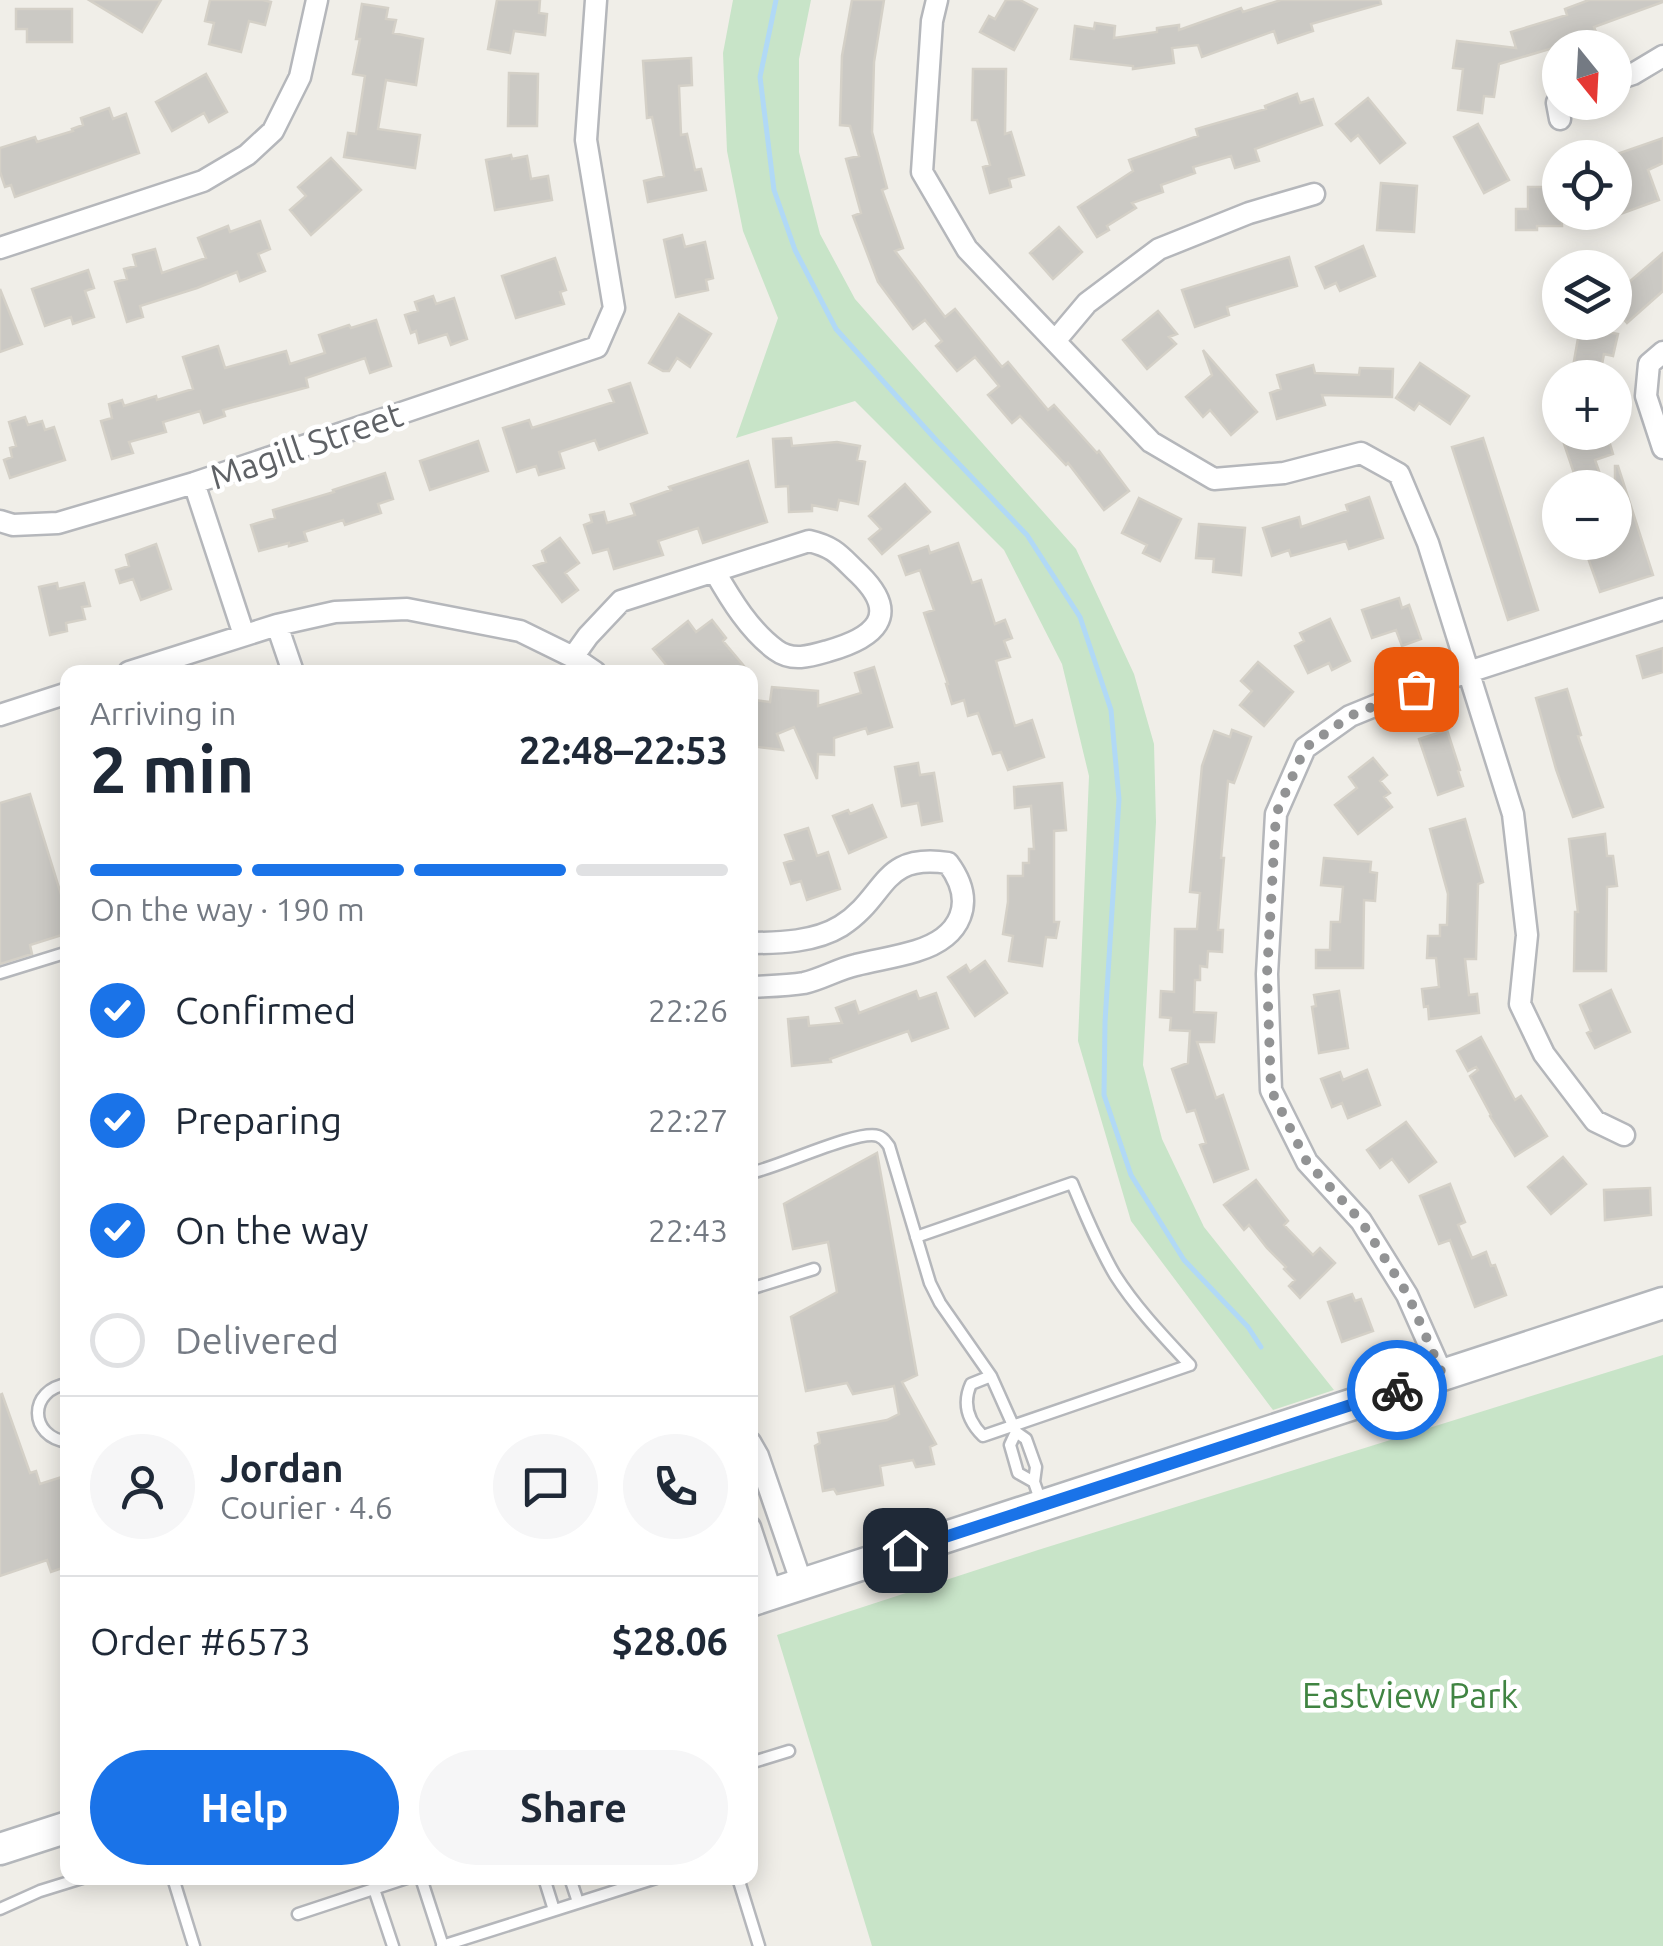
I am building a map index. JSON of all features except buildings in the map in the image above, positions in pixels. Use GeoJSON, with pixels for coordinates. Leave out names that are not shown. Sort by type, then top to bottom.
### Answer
{"type":"FeatureCollection","features":[{"type":"Feature","properties":{"kind":"main road"},"geometry":{"type":"LineString","coordinates":[[761,1598],[1038,1494],[1443,1376],[1663,1303]]}},
{"type":"Feature","properties":{"kind":"main road"},"geometry":{"type":"LineString","coordinates":[[0,1849],[60,1830]]}},
{"type":"Feature","properties":{"kind":"street"},"geometry":{"type":"LineString","coordinates":[[0,248],[203,181],[246,155],[273,131],[300,77],[317,0]]}},
{"type":"Feature","properties":{"kind":"street","name":"Magill Street"},"geometry":{"type":"LineString","coordinates":[[0,521],[13,525],[58,523],[194,482],[597,347],[614,308],[586,140],[596,0]]}},
{"type":"Feature","properties":{"kind":"street"},"geometry":{"type":"LineString","coordinates":[[936,0],[922,172],[968,249],[1151,442],[1214,479],[1284,473],[1361,452],[1399,474],[1428,544],[1514,814],[1527,935],[1520,1004],[1544,1054],[1595,1121],[1624,1135]]}},
{"type":"Feature","properties":{"kind":"street"},"geometry":{"type":"LineString","coordinates":[[1632,74],[1663,56]]}},
{"type":"Feature","properties":{"kind":"street"},"geometry":{"type":"LineString","coordinates":[[1055,341],[1087,303],[1159,250],[1249,213],[1314,194]]}},
{"type":"Feature","properties":{"kind":"street"},"geometry":{"type":"LineString","coordinates":[[1656,358],[1646,396],[1663,448]]}},
{"type":"Feature","properties":{"kind":"street"},"geometry":{"type":"LineString","coordinates":[[194,482],[244,635]]}},
{"type":"Feature","properties":{"kind":"street"},"geometry":{"type":"LineString","coordinates":[[574,658],[588,636],[621,601],[809,542],[830,546],[873,588],[880,604],[880,618],[867,636],[854,644],[803,658],[788,656],[776,650],[736,608],[715,572]]}},
{"type":"Feature","properties":{"kind":"street"},"geometry":{"type":"LineString","coordinates":[[151,665],[277,625],[335,612],[407,609],[520,631],[584,665]]}},
{"type":"Feature","properties":{"kind":"street"},"geometry":{"type":"LineString","coordinates":[[1443,1376],[1408,1295],[1361,1221],[1307,1162],[1271,1090],[1267,974],[1276,814],[1305,748],[1350,716],[1416,689],[1663,609]]}},
{"type":"Feature","properties":{"kind":"street"},"geometry":{"type":"LineString","coordinates":[[277,625],[291,665]]}},
{"type":"Feature","properties":{"kind":"street"},"geometry":{"type":"LineString","coordinates":[[0,715],[60,695]]}},
{"type":"Feature","properties":{"kind":"street"},"geometry":{"type":"LineString","coordinates":[[758,942],[803,940],[840,927],[905,864],[928,860],[948,863],[964,894],[961,919],[946,936],[920,950],[850,966],[806,983],[758,986]]}},
{"type":"Feature","properties":{"kind":"street"},"geometry":{"type":"LineString","coordinates":[[758,1456],[802,1584]]}},
{"type":"Feature","properties":{"kind":"lane"},"geometry":{"type":"LineString","coordinates":[[0,973],[60,954]]}},
{"type":"Feature","properties":{"kind":"lane"},"geometry":{"type":"LineString","coordinates":[[758,1171],[856,1137],[882,1137],[889,1146],[930,1284],[990,1376],[1015,1429],[1026,1439],[1036,1467],[1038,1494]]}},
{"type":"Feature","properties":{"kind":"lane"},"geometry":{"type":"LineString","coordinates":[[916,1237],[1072,1183],[1116,1276],[1150,1322],[1190,1364],[1015,1429],[983,1436],[973,1426],[965,1398],[971,1384],[990,1376]]}},
{"type":"Feature","properties":{"kind":"lane"},"geometry":{"type":"LineString","coordinates":[[758,1286],[814,1269]]}},
{"type":"Feature","properties":{"kind":"lane"},"geometry":{"type":"LineString","coordinates":[[60,1386],[45,1394],[38,1411],[43,1430],[60,1439]]}},
{"type":"Feature","properties":{"kind":"lane"},"geometry":{"type":"LineString","coordinates":[[1015,1429],[1010,1445],[1018,1474],[1038,1494]]}},
{"type":"Feature","properties":{"kind":"lane"},"geometry":{"type":"LineString","coordinates":[[758,1761],[789,1751]]}},
{"type":"Feature","properties":{"kind":"lane"},"geometry":{"type":"LineString","coordinates":[[0,1910],[60,1885]]}},
{"type":"Feature","properties":{"kind":"lane"},"geometry":{"type":"LineString","coordinates":[[174,1885],[194,1946]]}},
{"type":"Feature","properties":{"kind":"lane"},"geometry":{"type":"LineString","coordinates":[[298,1914],[386,1885]]}},
{"type":"Feature","properties":{"kind":"lane"},"geometry":{"type":"LineString","coordinates":[[424,1885],[442,1946],[633,1885]]}},
{"type":"Feature","properties":{"kind":"lane"},"geometry":{"type":"LineString","coordinates":[[546,1885],[554,1910]]}},
{"type":"Feature","properties":{"kind":"lane"},"geometry":{"type":"LineString","coordinates":[[572,1885],[578,1902]]}},
{"type":"Feature","properties":{"kind":"lane"},"geometry":{"type":"LineString","coordinates":[[740,1885],[759,1946]]}},
{"type":"Feature","properties":{"kind":"lane"},"geometry":{"type":"LineString","coordinates":[[374,1889],[393,1946]]}},
{"type":"Feature","properties":{"kind":"green space"},"geometry":{"type":"Polygon","coordinates":[[[733,0],[811,0],[799,59],[799,152],[820,234],[855,299],[1076,549],[1134,674],[1154,744],[1156,822],[1143,1065],[1162,1139],[1204,1227],[1334,1390],[1273,1410],[1131,1221],[1078,1041],[1089,776],[1062,664],[1004,550],[855,401],[736,438],[778,318],[743,231],[727,151],[723,53],[733,0]]]}},
{"type":"Feature","properties":{"kind":"green space","name":"Eastview Park"},"geometry":{"type":"Polygon","coordinates":[[[1663,1355],[1663,1946],[872,1946],[777,1635],[1663,1355]]]}},
{"type":"Feature","properties":{"kind":"waterway"},"geometry":{"type":"LineString","coordinates":[[776,0],[760,77],[774,190],[795,250],[836,329],[1027,535],[1080,617],[1111,710],[1119,799],[1104,1095],[1131,1175],[1184,1260],[1248,1327],[1261,1347]]}},
{"type":"Feature","properties":{"kind":"way so far"},"geometry":{"type":"LineString","coordinates":[[1397,1390],[1443,1376],[1408,1295],[1361,1221],[1307,1162],[1271,1090],[1267,974],[1276,814],[1305,748],[1350,716],[1416,689]]}},
{"type":"Feature","properties":{"kind":"route"},"geometry":{"type":"LineString","coordinates":[[905,1550],[1397,1390]]}}]}
